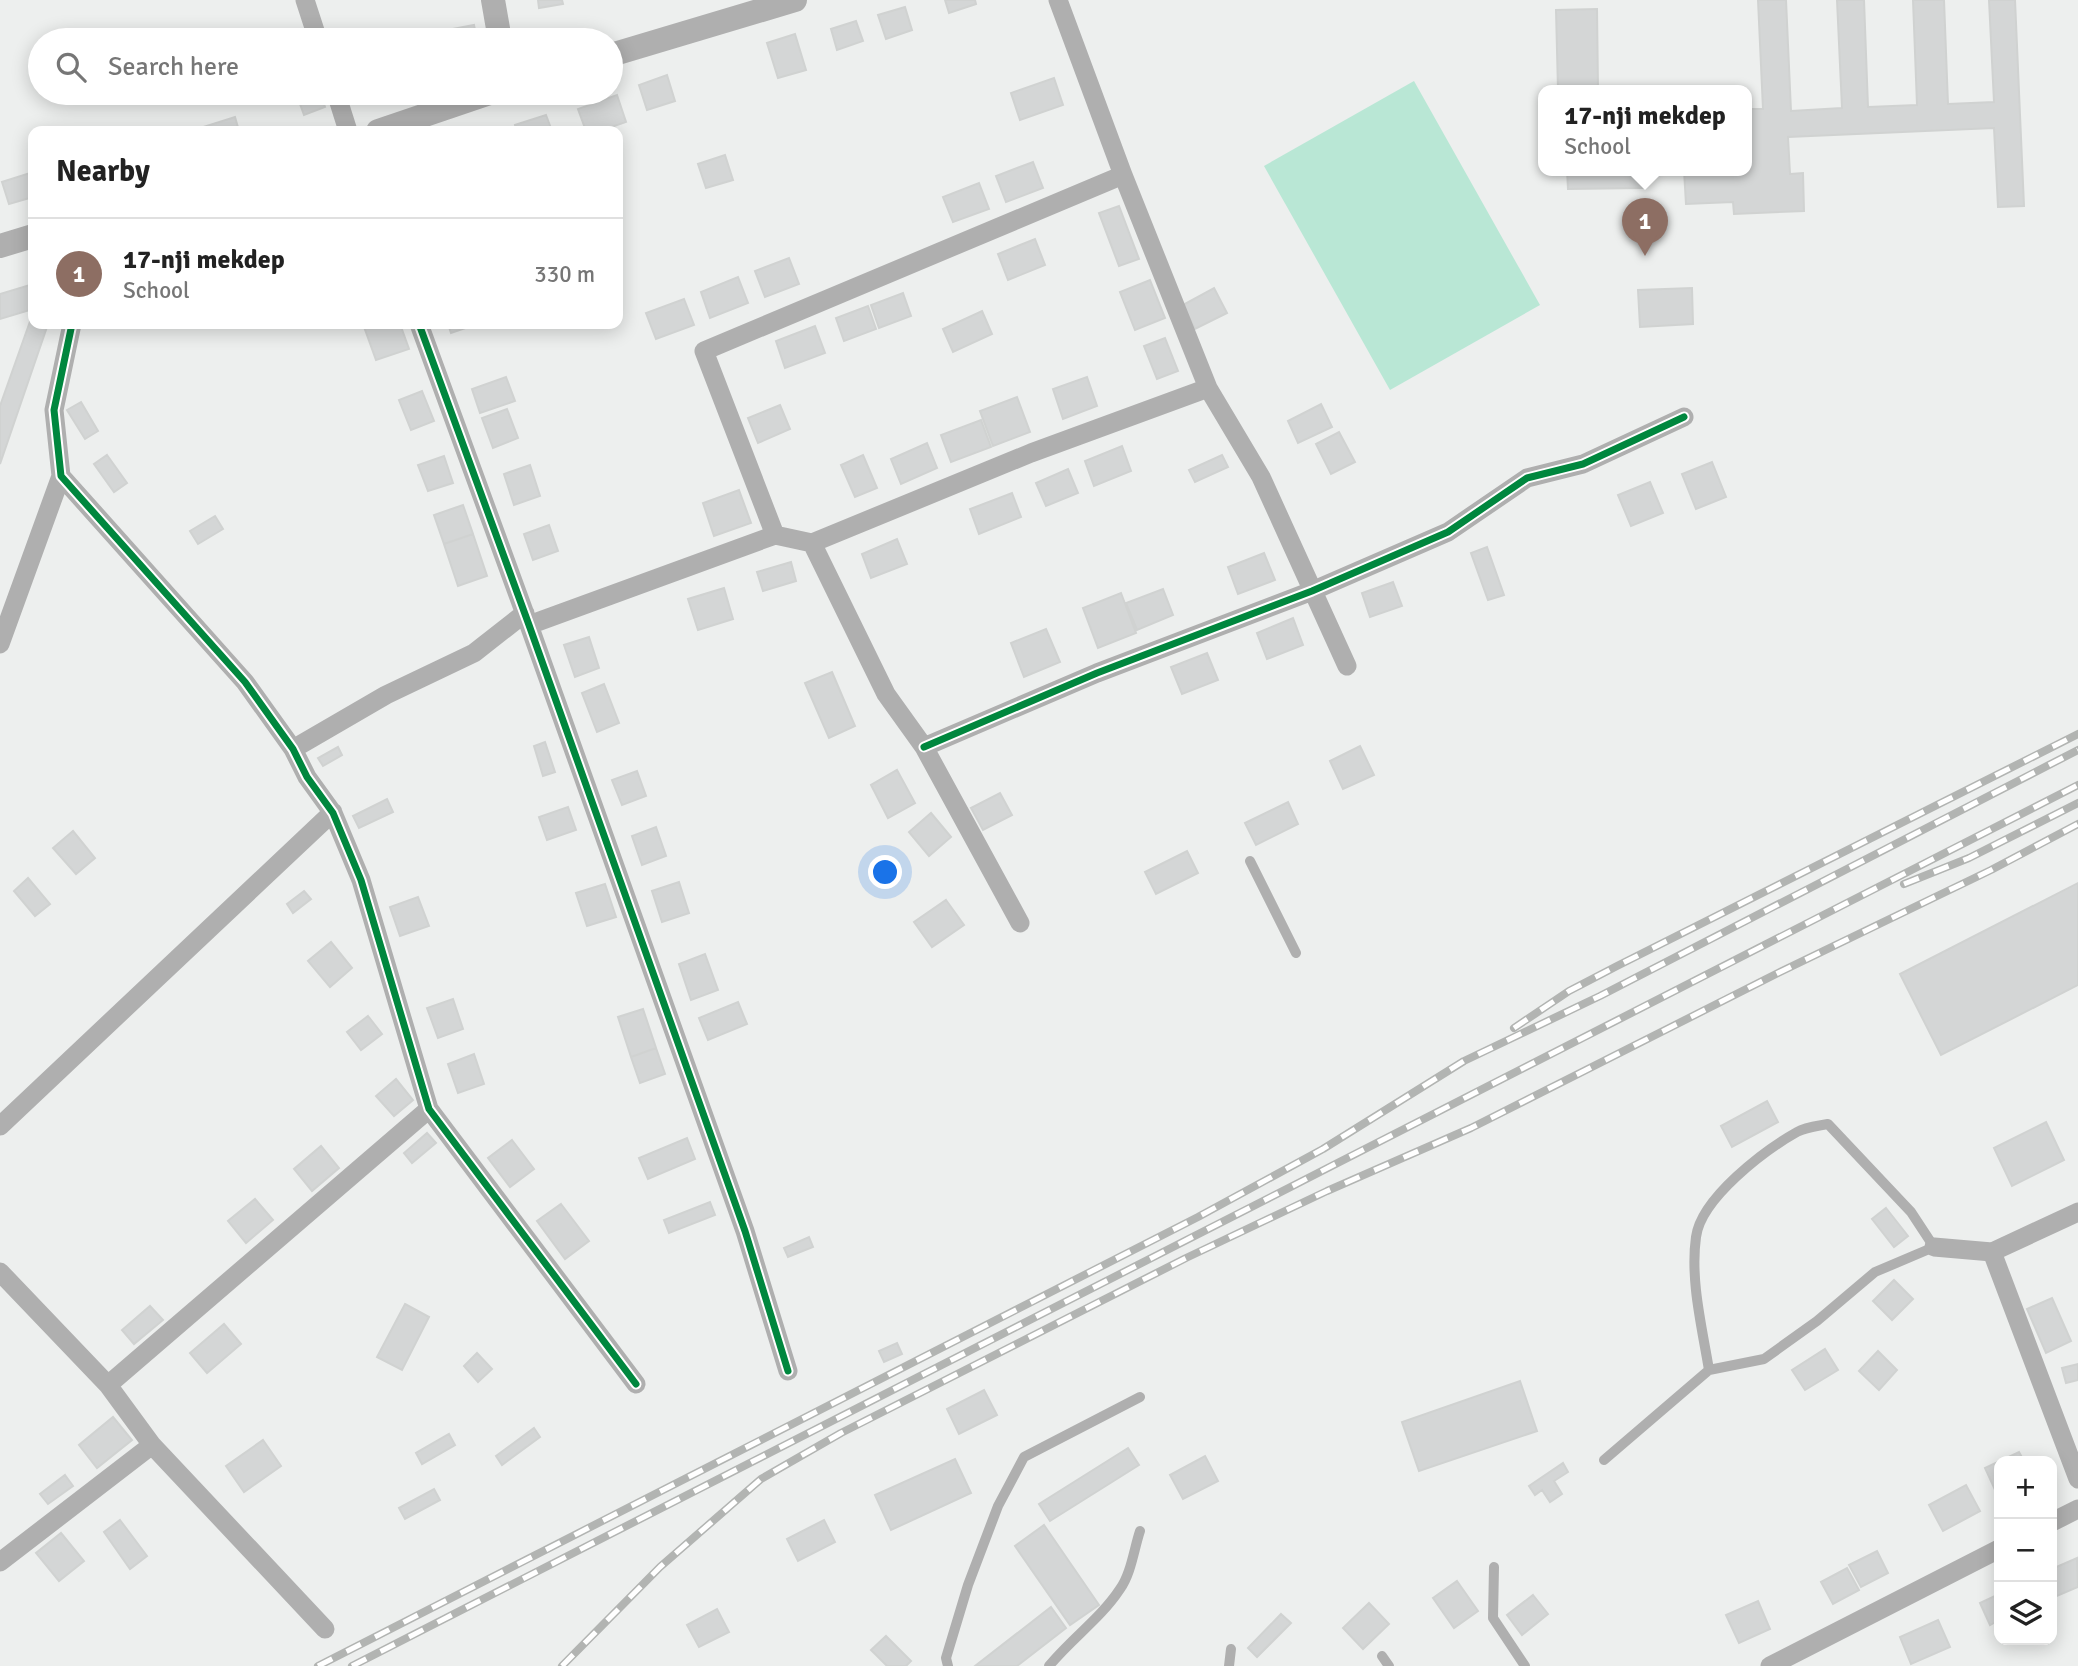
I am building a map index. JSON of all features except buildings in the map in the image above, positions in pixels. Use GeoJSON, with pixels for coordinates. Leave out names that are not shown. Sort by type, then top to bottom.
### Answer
{"type":"FeatureCollection","features":[{"type":"Feature","properties":{"kind":"street"},"geometry":{"type":"LineString","coordinates":[[305,0],[314,28]]}},
{"type":"Feature","properties":{"kind":"street"},"geometry":{"type":"LineString","coordinates":[[493,0],[498,28]]}},
{"type":"Feature","properties":{"kind":"street"},"geometry":{"type":"LineString","coordinates":[[623,51],[795,0]]}},
{"type":"Feature","properties":{"kind":"street"},"geometry":{"type":"LineString","coordinates":[[1058,0],[1123,174],[1208,388],[1261,477],[1347,666]]}},
{"type":"Feature","properties":{"kind":"street"},"geometry":{"type":"LineString","coordinates":[[339,105],[346,126]]}},
{"type":"Feature","properties":{"kind":"street"},"geometry":{"type":"LineString","coordinates":[[393,126],[455,105]]}},
{"type":"Feature","properties":{"kind":"street"},"geometry":{"type":"LineString","coordinates":[[775,535],[704,351],[1123,174]]}},
{"type":"Feature","properties":{"kind":"street"},"geometry":{"type":"LineString","coordinates":[[0,246],[28,238]]}},
{"type":"Feature","properties":{"kind":"street"},"geometry":{"type":"LineString","coordinates":[[0,644],[61,476],[54,410],[71,329]]}},
{"type":"Feature","properties":{"kind":"street"},"geometry":{"type":"LineString","coordinates":[[420,329],[527,619],[745,1231],[788,1371]]}},
{"type":"Feature","properties":{"kind":"street"},"geometry":{"type":"LineString","coordinates":[[293,748],[386,695],[474,653],[527,619],[775,535],[812,543],[1031,453],[1208,388]]}},
{"type":"Feature","properties":{"kind":"street"},"geometry":{"type":"LineString","coordinates":[[924,747],[1097,673],[1312,591],[1448,532],[1527,478],[1583,464],[1684,417]]}},
{"type":"Feature","properties":{"kind":"street"},"geometry":{"type":"LineString","coordinates":[[61,476],[244,682],[293,748],[307,777],[333,812],[361,880],[429,1110],[636,1384]]}},
{"type":"Feature","properties":{"kind":"street"},"geometry":{"type":"LineString","coordinates":[[812,543],[886,694],[924,747],[1020,923]]}},
{"type":"Feature","properties":{"kind":"street"},"geometry":{"type":"LineString","coordinates":[[0,1126],[333,812]]}},
{"type":"Feature","properties":{"kind":"street"},"geometry":{"type":"LineString","coordinates":[[108,1385],[429,1110]]}},
{"type":"Feature","properties":{"kind":"street"},"geometry":{"type":"LineString","coordinates":[[1934,1247],[1992,1252],[2078,1212]]}},
{"type":"Feature","properties":{"kind":"street"},"geometry":{"type":"LineString","coordinates":[[1992,1252],[2078,1479]]}},
{"type":"Feature","properties":{"kind":"street"},"geometry":{"type":"LineString","coordinates":[[0,1272],[108,1385],[152,1445],[325,1629]]}},
{"type":"Feature","properties":{"kind":"street"},"geometry":{"type":"LineString","coordinates":[[0,1562],[152,1445]]}},
{"type":"Feature","properties":{"kind":"street"},"geometry":{"type":"LineString","coordinates":[[2057,1520],[2078,1509]]}},
{"type":"Feature","properties":{"kind":"street"},"geometry":{"type":"LineString","coordinates":[[1770,1666],[1994,1552]]}},
{"type":"Feature","properties":{"kind":"lane"},"geometry":{"type":"LineString","coordinates":[[1250,861],[1296,953]]}},
{"type":"Feature","properties":{"kind":"lane"},"geometry":{"type":"LineString","coordinates":[[1604,1460],[1709,1370],[1763,1359],[1817,1321],[1875,1272],[1934,1247],[1911,1212],[1828,1124],[1800,1130],[1746,1166],[1709,1205],[1696,1235],[1696,1283],[1709,1370]]}},
{"type":"Feature","properties":{"kind":"lane"},"geometry":{"type":"LineString","coordinates":[[948,1666],[946,1658],[968,1584],[999,1507],[1024,1457],[1140,1397]]}},
{"type":"Feature","properties":{"kind":"lane"},"geometry":{"type":"LineString","coordinates":[[1049,1666],[1122,1587],[1140,1531]]}},
{"type":"Feature","properties":{"kind":"lane"},"geometry":{"type":"LineString","coordinates":[[1494,1567],[1493,1618],[1525,1666]]}},
{"type":"Feature","properties":{"kind":"lane"},"geometry":{"type":"LineString","coordinates":[[1229,1666],[1231,1649]]}},
{"type":"Feature","properties":{"kind":"lane"},"geometry":{"type":"LineString","coordinates":[[1382,1656],[1389,1666]]}},
{"type":"Feature","properties":{"kind":"green space"},"geometry":{"type":"Polygon","coordinates":[[[1414,81],[1540,305],[1390,390],[1264,166],[1414,81]]]}},
{"type":"Feature","properties":{"kind":"railway"},"geometry":{"type":"LineString","coordinates":[[1514,1028],[1569,991],[2078,734]]}},
{"type":"Feature","properties":{"kind":"railway"},"geometry":{"type":"LineString","coordinates":[[318,1666],[1198,1217],[1323,1149],[1464,1061],[1600,996],[2078,750]]}},
{"type":"Feature","properties":{"kind":"railway"},"geometry":{"type":"LineString","coordinates":[[352,1666],[2078,785]]}},
{"type":"Feature","properties":{"kind":"railway"},"geometry":{"type":"LineString","coordinates":[[1904,884],[1969,858],[2078,803]]}},
{"type":"Feature","properties":{"kind":"railway"},"geometry":{"type":"LineString","coordinates":[[562,1666],[660,1567],[761,1479],[841,1433],[1186,1258],[1327,1191],[1471,1128],[1778,973],[1991,870],[2078,824]]}},
{"type":"Feature","properties":{"kind":"cycle path"},"geometry":{"type":"LineString","coordinates":[[71,329],[54,410],[61,476],[245,682],[293,749],[307,777],[333,813],[361,880],[429,1109],[636,1384]]}},
{"type":"Feature","properties":{"kind":"cycle path"},"geometry":{"type":"LineString","coordinates":[[421,329],[745,1231],[788,1371]]}},
{"type":"Feature","properties":{"kind":"cycle path"},"geometry":{"type":"LineString","coordinates":[[924,747],[1097,673],[1312,591],[1448,532],[1527,478],[1583,464],[1684,417]]}},
{"type":"Feature","properties":{"kind":"place","name":"17-nji mekdep"},"geometry":{"type":"Point","coordinates":[1645,256]}}]}
